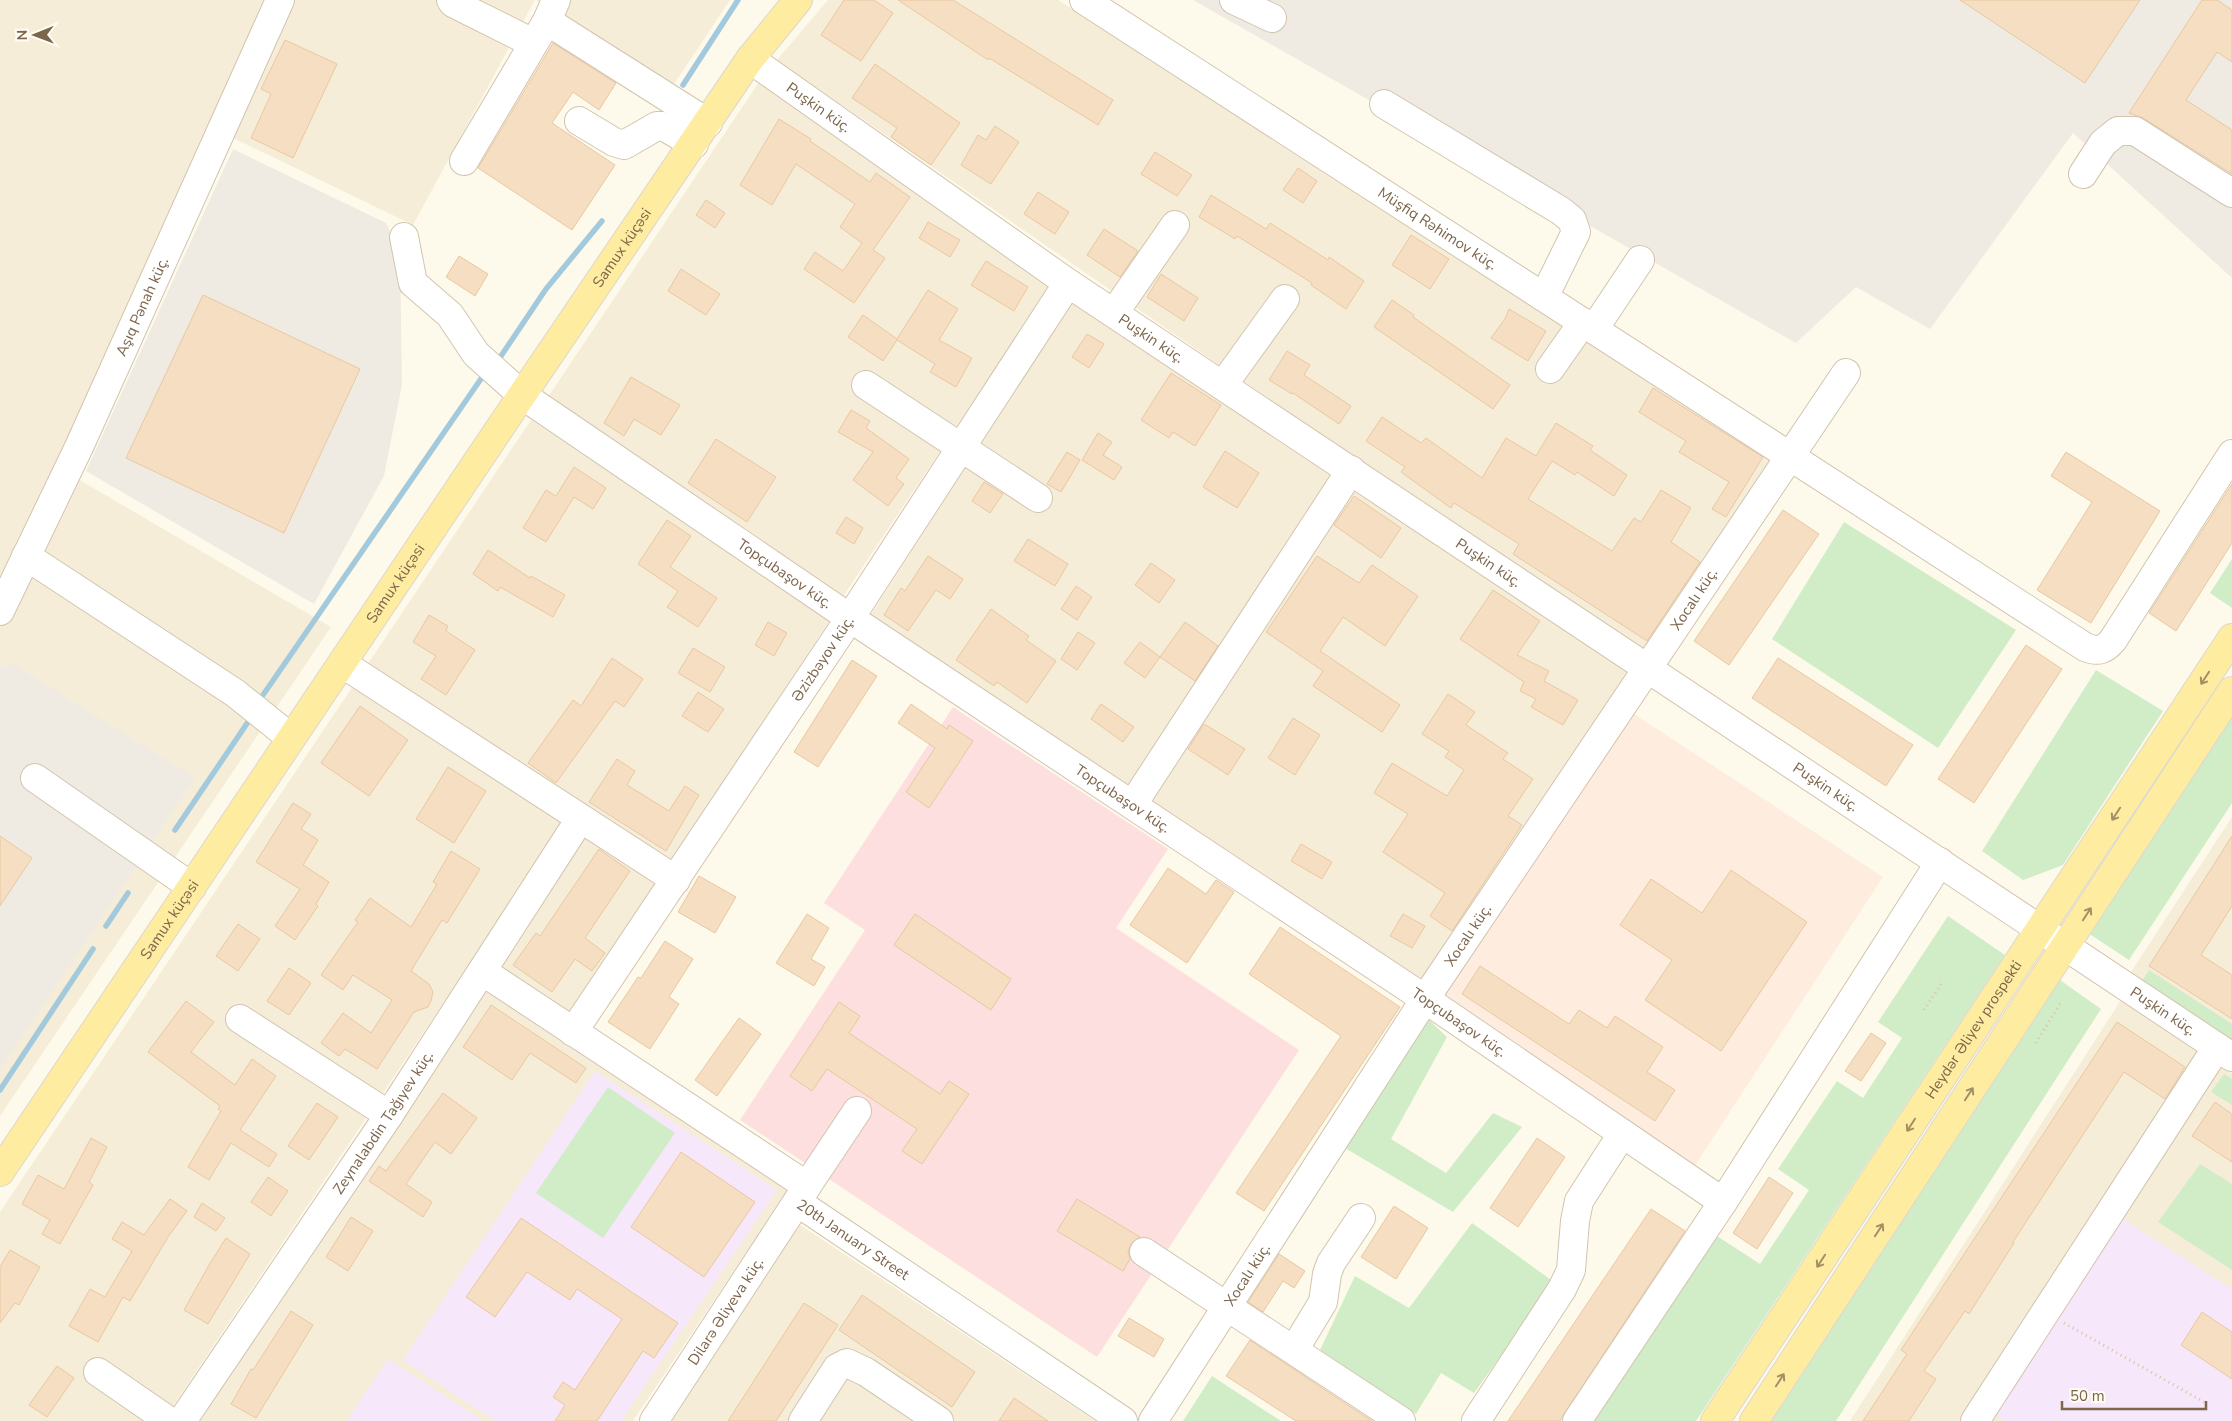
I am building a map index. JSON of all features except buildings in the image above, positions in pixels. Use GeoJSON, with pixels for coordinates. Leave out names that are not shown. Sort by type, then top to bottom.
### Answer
{"type":"FeatureCollection","features":[{"type":"Feature","properties":{"kind":"main road","name":"Samux küçəsi"},"geometry":{"type":"LineString","coordinates":[[0,1172],[522,394],[701,134],[750,59],[798,0]]}},
{"type":"Feature","properties":{"kind":"main road","name":"Heydər Əliyev prospekti"},"geometry":{"type":"LineString","coordinates":[[1715,1421],[2232,638]]}},
{"type":"Feature","properties":{"kind":"main road","name":"Heydər Əliyev prospekti"},"geometry":{"type":"LineString","coordinates":[[1754,1421],[2232,692]]}},
{"type":"Feature","properties":{"kind":"street","name":"Aşıq Pənah küç."},"geometry":{"type":"LineString","coordinates":[[0,611],[79,447],[280,0]]}},
{"type":"Feature","properties":{"kind":"street"},"geometry":{"type":"LineString","coordinates":[[451,0],[453,3],[533,44]]}},
{"type":"Feature","properties":{"kind":"street"},"geometry":{"type":"LineString","coordinates":[[1234,0],[1272,18]]}},
{"type":"Feature","properties":{"kind":"street","name":"Müşfiq Rəhimov küç."},"geometry":{"type":"LineString","coordinates":[[1089,1],[2085,647],[2096,651],[2106,648],[2113,640],[2232,454]]}},
{"type":"Feature","properties":{"kind":"street"},"geometry":{"type":"LineString","coordinates":[[464,161],[551,10],[701,134]]}},
{"type":"Feature","properties":{"kind":"street","name":"Puşkin küç."},"geometry":{"type":"LineString","coordinates":[[750,59],[1068,283],[2224,1052]]}},
{"type":"Feature","properties":{"kind":"street"},"geometry":{"type":"LineString","coordinates":[[1384,104],[1561,211],[1572,220],[1576,232],[1544,297]]}},
{"type":"Feature","properties":{"kind":"street"},"geometry":{"type":"LineString","coordinates":[[579,121],[614,142],[624,145],[657,126],[701,134]]}},
{"type":"Feature","properties":{"kind":"street"},"geometry":{"type":"LineString","coordinates":[[2083,174],[2103,143],[2118,131],[2136,131],[2232,193]]}},
{"type":"Feature","properties":{"kind":"street"},"geometry":{"type":"LineString","coordinates":[[1114,313],[1175,225]]}},
{"type":"Feature","properties":{"kind":"street","name":"Topçubaşov küç."},"geometry":{"type":"LineString","coordinates":[[404,237],[413,283],[450,314],[476,354],[522,394],[850,618],[1425,998],[1723,1202]]}},
{"type":"Feature","properties":{"kind":"street"},"geometry":{"type":"LineString","coordinates":[[1550,369],[1640,260]]}},
{"type":"Feature","properties":{"kind":"street","name":"Əzizbəyov küç."},"geometry":{"type":"LineString","coordinates":[[573,1032],[850,618],[1068,283]]}},
{"type":"Feature","properties":{"kind":"street"},"geometry":{"type":"LineString","coordinates":[[1223,385],[1285,298]]}},
{"type":"Feature","properties":{"kind":"street","name":"Xocalı küç."},"geometry":{"type":"LineString","coordinates":[[1153,1421],[1425,998],[1792,457],[1846,373]]}},
{"type":"Feature","properties":{"kind":"street"},"geometry":{"type":"LineString","coordinates":[[866,385],[1038,498]]}},
{"type":"Feature","properties":{"kind":"street"},"geometry":{"type":"LineString","coordinates":[[1133,804],[1351,470]]}},
{"type":"Feature","properties":{"kind":"street"},"geometry":{"type":"LineString","coordinates":[[26,556],[235,693],[291,738]]}},
{"type":"Feature","properties":{"kind":"street"},"geometry":{"type":"LineString","coordinates":[[342,664],[676,880]]}},
{"type":"Feature","properties":{"kind":"street"},"geometry":{"type":"LineString","coordinates":[[35,778],[192,887]]}},
{"type":"Feature","properties":{"kind":"street","name":"Zeynalabdin Tağıyev küç."},"geometry":{"type":"LineString","coordinates":[[182,1421],[389,1115],[580,819]]}},
{"type":"Feature","properties":{"kind":"street"},"geometry":{"type":"LineString","coordinates":[[1577,1421],[1723,1202],[1940,862]]}},
{"type":"Feature","properties":{"kind":"street","name":"20th January Street"},"geometry":{"type":"LineString","coordinates":[[482,972],[573,1032],[1123,1421]]}},
{"type":"Feature","properties":{"kind":"street"},"geometry":{"type":"LineString","coordinates":[[240,1020],[389,1115]]}},
{"type":"Feature","properties":{"kind":"street"},"geometry":{"type":"LineString","coordinates":[[1975,1421],[2044,1312],[2224,1052]]}},
{"type":"Feature","properties":{"kind":"street","name":"Dilarə Əliyeva küç."},"geometry":{"type":"LineString","coordinates":[[656,1420],[857,1111]]}},
{"type":"Feature","properties":{"kind":"street"},"geometry":{"type":"LineString","coordinates":[[1476,1421],[1562,1289],[1571,1270],[1575,1222],[1579,1201],[1622,1134]]}},
{"type":"Feature","properties":{"kind":"street"},"geometry":{"type":"LineString","coordinates":[[1294,1350],[1323,1302],[1327,1274],[1331,1263],[1361,1218]]}},
{"type":"Feature","properties":{"kind":"street"},"geometry":{"type":"LineString","coordinates":[[1144,1252],[1400,1421]]}},
{"type":"Feature","properties":{"kind":"street"},"geometry":{"type":"LineString","coordinates":[[803,1421],[836,1368],[847,1363],[866,1372],[939,1421]]}},
{"type":"Feature","properties":{"kind":"street"},"geometry":{"type":"LineString","coordinates":[[98,1372],[169,1421]]}},
{"type":"Feature","properties":{"kind":"path"},"geometry":{"type":"LineString","coordinates":[[1924,1010],[1942,983]]}},
{"type":"Feature","properties":{"kind":"path"},"geometry":{"type":"LineString","coordinates":[[2036,1043],[2061,1002]]}},
{"type":"Feature","properties":{"kind":"path"},"geometry":{"type":"LineString","coordinates":[[2044,1312],[2204,1402]]}},
{"type":"Feature","properties":{"kind":"shaded area"},"geometry":{"type":"Polygon","coordinates":[[[0,0],[535,0],[413,225],[231,137],[78,479],[331,627],[0,1116],[0,0]]]}},
{"type":"Feature","properties":{"kind":"shaded area"},"geometry":{"type":"Polygon","coordinates":[[[536,0],[730,0],[672,87],[536,0]]]}},
{"type":"Feature","properties":{"kind":"shaded area"},"geometry":{"type":"Polygon","coordinates":[[[828,0],[1058,0],[1778,459],[1645,659],[777,60],[828,0]]]}},
{"type":"Feature","properties":{"kind":"shaded area"},"geometry":{"type":"Polygon","coordinates":[[[1193,0],[2232,0],[2232,278],[2073,133],[1930,329],[1856,287],[1796,343],[1193,0]]]}},
{"type":"Feature","properties":{"kind":"shaded area"},"geometry":{"type":"Polygon","coordinates":[[[759,82],[1051,285],[844,595],[548,397],[759,82]]]}},
{"type":"Feature","properties":{"kind":"shaded area"},"geometry":{"type":"Polygon","coordinates":[[[233,149],[386,223],[400,251],[402,385],[384,476],[314,604],[86,471],[233,149]]]}},
{"type":"Feature","properties":{"kind":"shaded area"},"geometry":{"type":"Polygon","coordinates":[[[1073,301],[1635,675],[1427,986],[870,616],[1073,301]]]}},
{"type":"Feature","properties":{"kind":"shaded area"},"geometry":{"type":"Polygon","coordinates":[[[531,420],[830,620],[670,863],[367,665],[531,420]]]}},
{"type":"Feature","properties":{"kind":"shaded area"},"geometry":{"type":"Polygon","coordinates":[[[13,664],[195,778],[0,1070],[0,667],[13,664]]]}},
{"type":"Feature","properties":{"kind":"shaded area"},"geometry":{"type":"Polygon","coordinates":[[[353,686],[564,823],[163,1421],[0,1421],[0,1212],[353,686]]]}},
{"type":"Feature","properties":{"kind":"shaded area"},"geometry":{"type":"Polygon","coordinates":[[[953,707],[1168,849],[1116,928],[1299,1050],[1097,1357],[740,1120],[865,930],[824,903],[953,707]]]}},
{"type":"Feature","properties":{"kind":"shaded area"},"geometry":{"type":"Polygon","coordinates":[[[1631,712],[1883,877],[1694,1167],[1444,994],[1631,712]]]}},
{"type":"Feature","properties":{"kind":"shaded area"},"geometry":{"type":"Polygon","coordinates":[[[2232,817],[2232,1048],[2127,978],[2232,817]]]}},
{"type":"Feature","properties":{"kind":"shaded area"},"geometry":{"type":"Polygon","coordinates":[[[583,835],[659,884],[569,1017],[498,969],[583,835]]]}},
{"type":"Feature","properties":{"kind":"shaded area"},"geometry":{"type":"Polygon","coordinates":[[[485,989],[790,1187],[633,1421],[195,1421],[485,989]]]}},
{"type":"Feature","properties":{"kind":"shaded area"},"geometry":{"type":"Polygon","coordinates":[[[2121,1000],[2232,1073],[2232,1421],[1850,1421],[2121,1000]]]}},
{"type":"Feature","properties":{"kind":"shaded area"},"geometry":{"type":"Polygon","coordinates":[[[595,1071],[777,1190],[621,1421],[495,1421],[403,1360],[595,1071]]]}},
{"type":"Feature","properties":{"kind":"shaded area"},"geometry":{"type":"Polygon","coordinates":[[[2118,1216],[2232,1289],[2232,1421],[2005,1421],[1993,1413],[2118,1216]]]}},
{"type":"Feature","properties":{"kind":"shaded area"},"geometry":{"type":"Polygon","coordinates":[[[799,1224],[1095,1421],[667,1421],[799,1224]]]}},
{"type":"Feature","properties":{"kind":"shaded area"},"geometry":{"type":"Polygon","coordinates":[[[388,1359],[483,1421],[347,1421],[388,1359]]]}},
{"type":"Feature","properties":{"kind":"green space"},"geometry":{"type":"Polygon","coordinates":[[[1844,522],[2016,630],[1938,748],[1772,639],[1844,522]]]}},
{"type":"Feature","properties":{"kind":"green space"},"geometry":{"type":"Polygon","coordinates":[[[2232,559],[2232,608],[2210,593],[2232,559]]]}},
{"type":"Feature","properties":{"kind":"green space"},"geometry":{"type":"Polygon","coordinates":[[[2096,670],[2163,711],[2063,865],[2023,880],[1982,851],[2096,670]]]}},
{"type":"Feature","properties":{"kind":"green space"},"geometry":{"type":"Polygon","coordinates":[[[2232,713],[2232,803],[2129,960],[2088,933],[2232,713]]]}},
{"type":"Feature","properties":{"kind":"green space"},"geometry":{"type":"Polygon","coordinates":[[[1948,916],[2005,955],[1696,1421],[1594,1421],[1717,1236],[1760,1264],[1809,1190],[1778,1169],[1837,1081],[1863,1098],[1902,1038],[1878,1022],[1948,916]]]}},
{"type":"Feature","properties":{"kind":"green space"},"geometry":{"type":"Polygon","coordinates":[[[2149,970],[2232,1024],[2232,1041],[2142,981],[2149,970]]]}},
{"type":"Feature","properties":{"kind":"green space"},"geometry":{"type":"Polygon","coordinates":[[[2060,980],[2101,1009],[1836,1421],[1770,1421],[2060,980]]]}},
{"type":"Feature","properties":{"kind":"green space"},"geometry":{"type":"Polygon","coordinates":[[[1427,1018],[1447,1037],[1391,1139],[1446,1173],[1493,1113],[1522,1127],[1453,1212],[1345,1148],[1427,1018]]]}},
{"type":"Feature","properties":{"kind":"green space"},"geometry":{"type":"Polygon","coordinates":[[[2224,1074],[2232,1079],[2232,1105],[2211,1092],[2224,1074]]]}},
{"type":"Feature","properties":{"kind":"green space"},"geometry":{"type":"Polygon","coordinates":[[[608,1087],[675,1133],[603,1238],[536,1193],[608,1087]]]}},
{"type":"Feature","properties":{"kind":"green space"},"geometry":{"type":"Polygon","coordinates":[[[2200,1164],[2232,1184],[2232,1270],[2158,1222],[2200,1164]]]}},
{"type":"Feature","properties":{"kind":"green space"},"geometry":{"type":"Polygon","coordinates":[[[1472,1223],[1554,1282],[1474,1393],[1441,1373],[1416,1414],[1320,1350],[1355,1276],[1409,1308],[1472,1223]]]}},
{"type":"Feature","properties":{"kind":"green space"},"geometry":{"type":"Polygon","coordinates":[[[1212,1376],[1281,1421],[1183,1421],[1212,1376]]]}},
{"type":"Feature","properties":{"kind":"waterway"},"geometry":{"type":"LineString","coordinates":[[683,85],[738,0]]}},
{"type":"Feature","properties":{"kind":"waterway"},"geometry":{"type":"LineString","coordinates":[[499,359],[546,289],[602,221]]}},
{"type":"Feature","properties":{"kind":"waterway"},"geometry":{"type":"LineString","coordinates":[[263,695],[485,373]]}},
{"type":"Feature","properties":{"kind":"waterway"},"geometry":{"type":"LineString","coordinates":[[175,830],[250,719]]}},
{"type":"Feature","properties":{"kind":"waterway"},"geometry":{"type":"LineString","coordinates":[[106,926],[128,893]]}},
{"type":"Feature","properties":{"kind":"waterway"},"geometry":{"type":"LineString","coordinates":[[0,1090],[93,949]]}}]}
